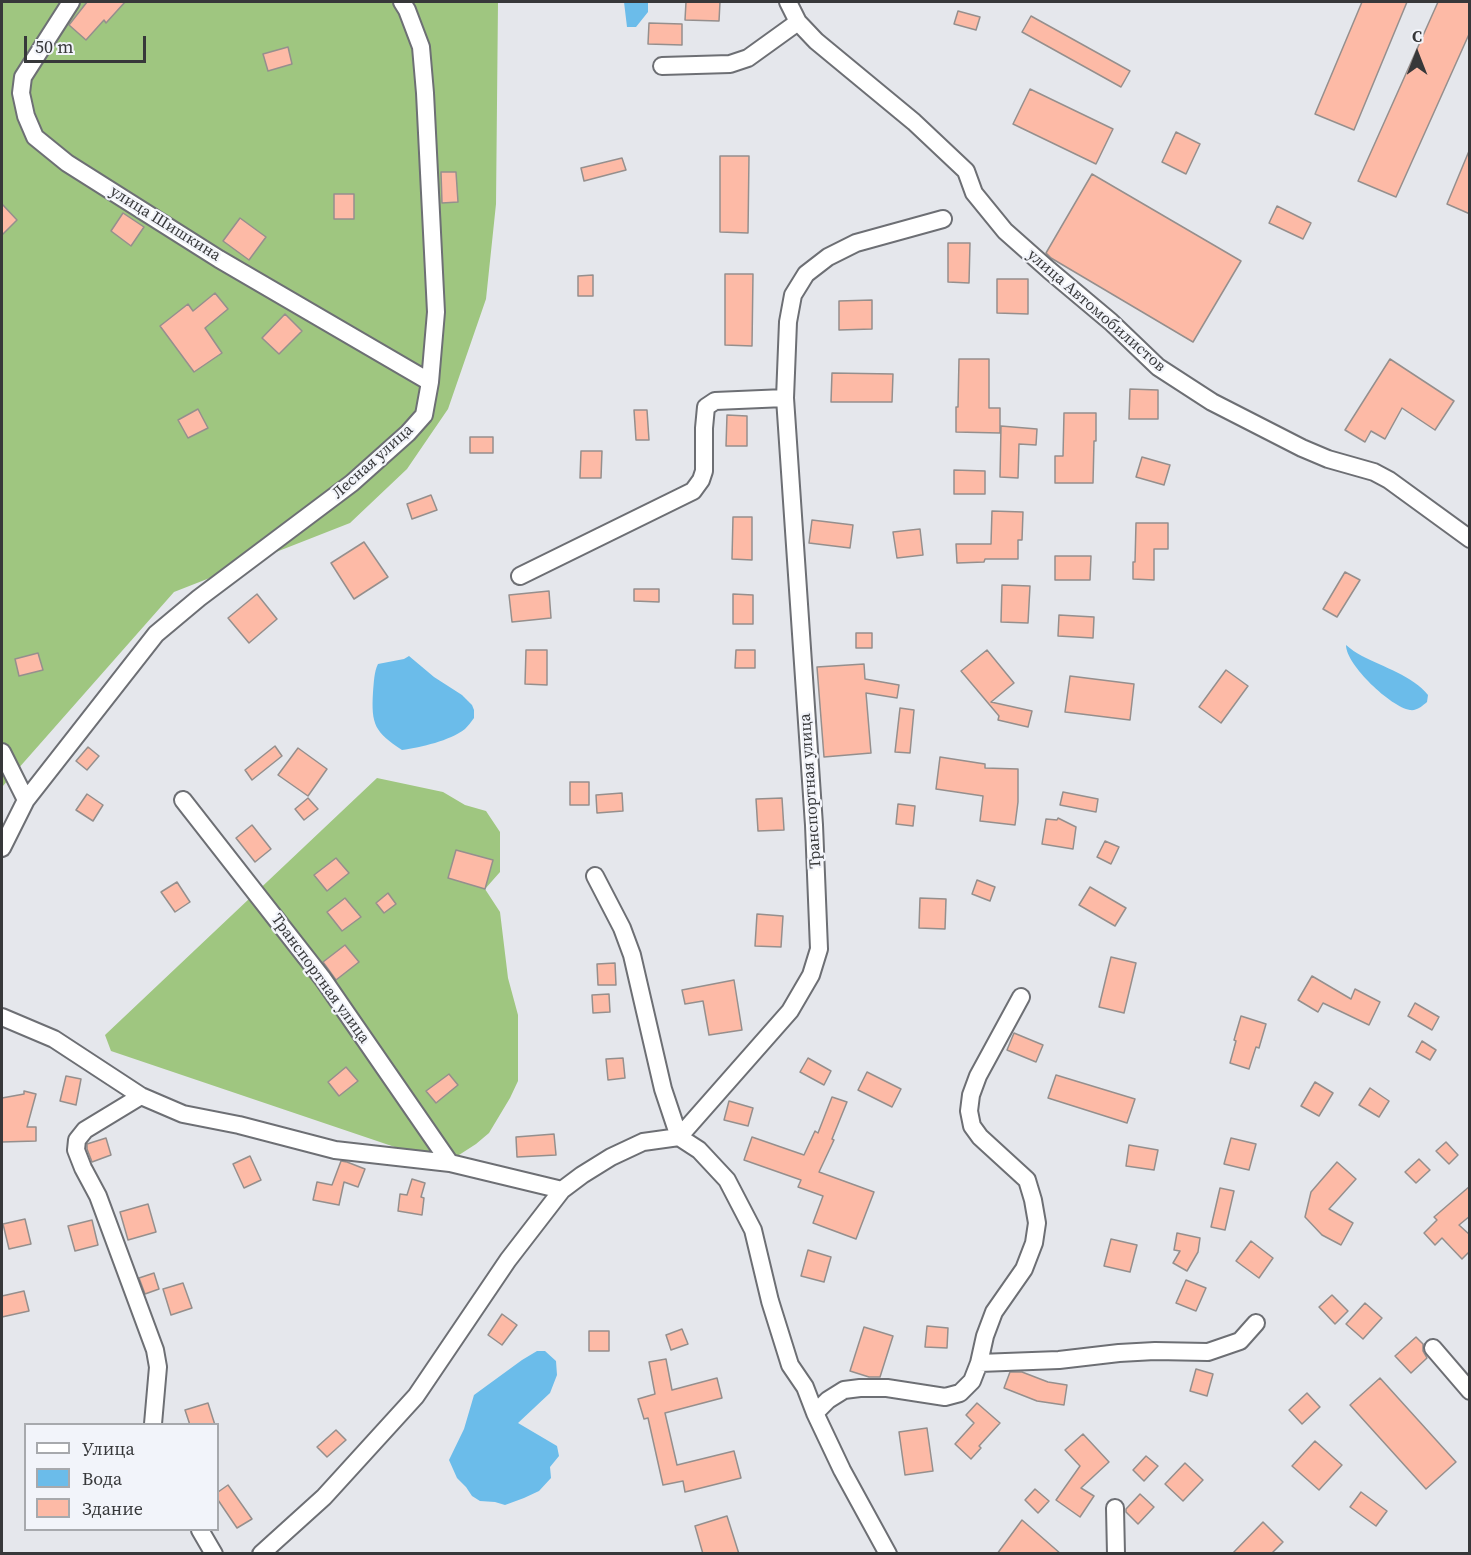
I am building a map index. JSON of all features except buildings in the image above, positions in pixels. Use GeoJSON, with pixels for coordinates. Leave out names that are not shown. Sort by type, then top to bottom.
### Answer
{"type":"FeatureCollection","features":[{"type":"Feature","properties":{"kind":"street","name":"улица Шишкина"},"geometry":{"type":"LineString","coordinates":[[71,2],[23,77],[21,93],[26,116],[35,137],[68,163],[219,258],[430,382]]}},
{"type":"Feature","properties":{"kind":"street","name":"Лесная улица"},"geometry":{"type":"LineString","coordinates":[[2,848],[26,800],[156,634],[199,598],[352,483],[408,433],[424,415],[430,382],[436,312],[425,93],[421,47],[402,2]]}},
{"type":"Feature","properties":{"kind":"street","name":"улица Автомобилистов"},"geometry":{"type":"LineString","coordinates":[[788,2],[798,22],[816,41],[914,122],[966,171],[974,193],[1005,231],[1111,322],[1158,367],[1212,402],[1302,448],[1328,459],[1374,472],[1389,480],[1470,538]]}},
{"type":"Feature","properties":{"kind":"street"},"geometry":{"type":"LineString","coordinates":[[662,66],[730,64],[748,58],[798,22]]}},
{"type":"Feature","properties":{"kind":"street","name":"Транспортная улица"},"geometry":{"type":"LineString","coordinates":[[679,1137],[790,1011],[811,975],[819,948],[812,801],[785,398],[788,322],[793,295],[806,274],[828,257],[856,243],[943,219]]}},
{"type":"Feature","properties":{"kind":"street"},"geometry":{"type":"LineString","coordinates":[[519,576],[693,491],[704,471],[706,407],[715,401],[731,399],[785,398]]}},
{"type":"Feature","properties":{"kind":"street"},"geometry":{"type":"LineString","coordinates":[[2,752],[26,800]]}},
{"type":"Feature","properties":{"kind":"street","name":"Транспортная улица"},"geometry":{"type":"LineString","coordinates":[[183,800],[323,979],[450,1163]]}},
{"type":"Feature","properties":{"kind":"street"},"geometry":{"type":"LineString","coordinates":[[595,876],[622,928],[632,955],[663,1089],[679,1137],[699,1150],[727,1180],[753,1230],[770,1301],[790,1365],[805,1387],[842,1470],[888,1554]]}},
{"type":"Feature","properties":{"kind":"street"},"geometry":{"type":"LineString","coordinates":[[815,1413],[828,1400],[844,1390],[887,1389],[945,1397],[960,1393],[972,1381],[994,1312],[1024,1269],[1034,1243],[1037,1223],[1027,1180],[981,1137],[972,1126],[969,1111],[971,1095],[978,1076],[1022,997]]}},
{"type":"Feature","properties":{"kind":"street"},"geometry":{"type":"LineString","coordinates":[[2,1017],[54,1039],[141,1096],[183,1114],[239,1125],[335,1150],[450,1163],[562,1190]]}},
{"type":"Feature","properties":{"kind":"street"},"geometry":{"type":"LineString","coordinates":[[141,1096],[84,1130],[77,1140],[76,1150],[98,1196],[155,1350],[158,1367],[153,1423]]}},
{"type":"Feature","properties":{"kind":"street"},"geometry":{"type":"LineString","coordinates":[[261,1554],[324,1497],[416,1396],[508,1260],[562,1190],[611,1157],[643,1142],[679,1137]]}},
{"type":"Feature","properties":{"kind":"street"},"geometry":{"type":"LineString","coordinates":[[979,1363],[1059,1360],[1155,1351],[1208,1352],[1240,1341],[1256,1323]]}},
{"type":"Feature","properties":{"kind":"street"},"geometry":{"type":"LineString","coordinates":[[1433,1348],[1470,1391]]}},
{"type":"Feature","properties":{"kind":"street"},"geometry":{"type":"LineString","coordinates":[[1115,1508],[1116,1554]]}},
{"type":"Feature","properties":{"kind":"street"},"geometry":{"type":"LineString","coordinates":[[201,1531],[214,1554]]}},
{"type":"Feature","properties":{"kind":"green space"},"geometry":{"type":"Polygon","coordinates":[[[2,2],[498,2],[496,204],[486,299],[448,409],[407,469],[350,523],[174,592],[2,787],[2,2]]]}},
{"type":"Feature","properties":{"kind":"green space"},"geometry":{"type":"Polygon","coordinates":[[[377,778],[443,792],[465,805],[486,811],[500,832],[500,872],[485,889],[500,912],[508,978],[518,1015],[518,1081],[489,1133],[445,1164],[111,1051],[105,1035],[377,778]]]}},
{"type":"Feature","properties":{"kind":"water"},"geometry":{"type":"Polygon","coordinates":[[[624,2],[648,2],[648,12],[636,27],[627,27],[624,2]]]}},
{"type":"Feature","properties":{"kind":"water"},"geometry":{"type":"Polygon","coordinates":[[[1346,645],[1360,655],[1414,682],[1428,695],[1427,702],[1419,708],[1410,710],[1392,701],[1361,674],[1353,663],[1346,645]]]}},
{"type":"Feature","properties":{"kind":"water"},"geometry":{"type":"Polygon","coordinates":[[[409,656],[434,677],[462,695],[472,705],[474,718],[465,729],[451,737],[402,750],[386,738],[377,727],[373,712],[373,692],[378,664],[409,656]]]}},
{"type":"Feature","properties":{"kind":"water"},"geometry":{"type":"Polygon","coordinates":[[[537,1351],[545,1351],[556,1361],[557,1375],[550,1393],[518,1423],[557,1446],[559,1456],[550,1467],[551,1478],[539,1491],[505,1505],[480,1501],[472,1496],[457,1478],[449,1460],[464,1429],[474,1395],[537,1351]]]}}]}
